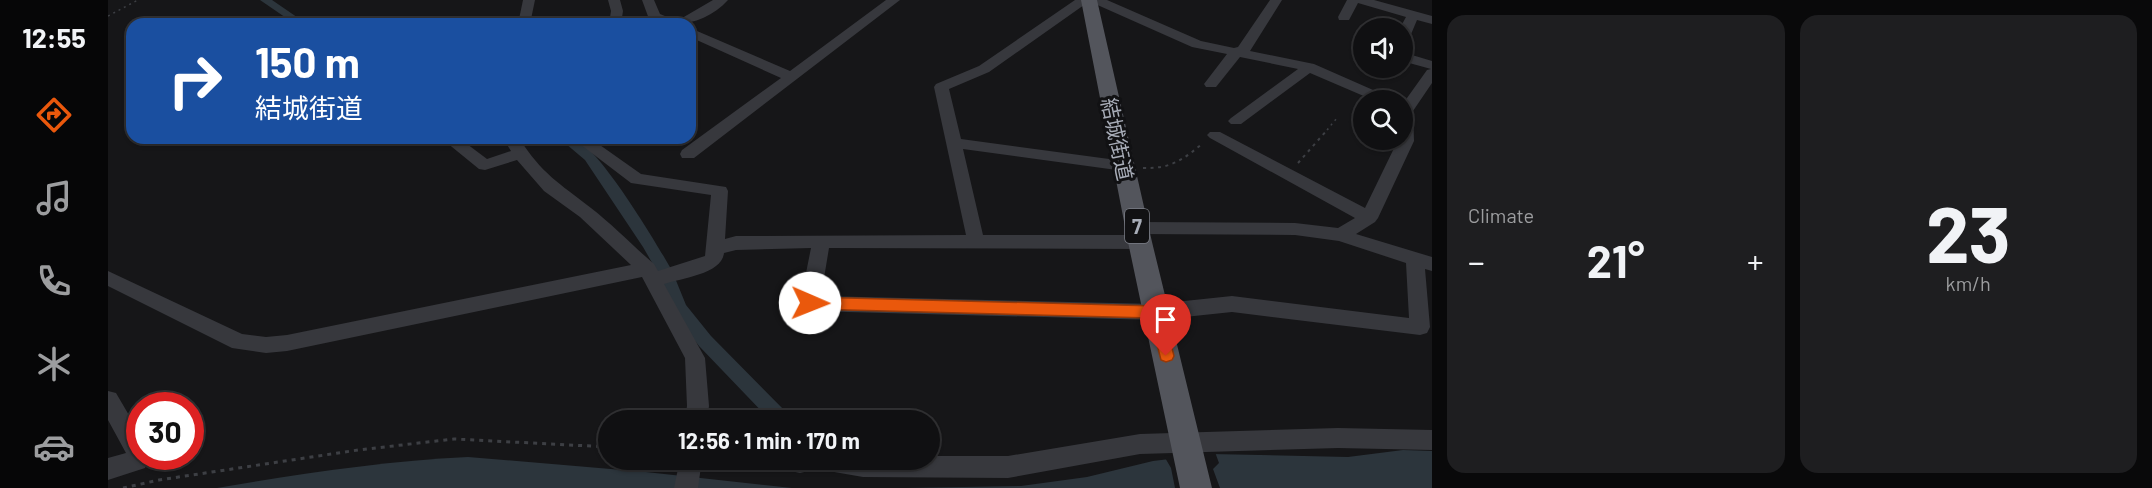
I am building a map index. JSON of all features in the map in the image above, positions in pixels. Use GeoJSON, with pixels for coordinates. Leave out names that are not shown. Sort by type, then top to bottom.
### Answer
{"type":"FeatureCollection","features":[{"type":"Feature","properties":{"kind":"main road","name":"結城街道"},"geometry":{"type":"LineString","coordinates":[[1083,0],[1124,166],[1196,488]]}},
{"type":"Feature","properties":{"kind":"street"},"geometry":{"type":"LineString","coordinates":[[525,18],[529,0]]}},
{"type":"Feature","properties":{"kind":"street"},"geometry":{"type":"LineString","coordinates":[[614,0],[617,11],[616,18]]}},
{"type":"Feature","properties":{"kind":"street"},"geometry":{"type":"LineString","coordinates":[[648,0],[654,16],[659,18]]}},
{"type":"Feature","properties":{"kind":"street"},"geometry":{"type":"LineString","coordinates":[[700,0],[717,3]]}},
{"type":"Feature","properties":{"kind":"street"},"geometry":{"type":"LineString","coordinates":[[688,154],[894,0]]}},
{"type":"Feature","properties":{"kind":"street"},"geometry":{"type":"LineString","coordinates":[[976,242],[941,87],[984,69],[1083,0]]}},
{"type":"Feature","properties":{"kind":"street"},"geometry":{"type":"LineString","coordinates":[[1097,0],[1197,44],[1309,67],[1361,90]]}},
{"type":"Feature","properties":{"kind":"street"},"geometry":{"type":"LineString","coordinates":[[1211,84],[1239,52],[1276,0]]}},
{"type":"Feature","properties":{"kind":"street"},"geometry":{"type":"LineString","coordinates":[[1344,17],[1353,0]]}},
{"type":"Feature","properties":{"kind":"street"},"geometry":{"type":"LineString","coordinates":[[1360,0],[1432,20]]}},
{"type":"Feature","properties":{"kind":"street"},"geometry":{"type":"LineString","coordinates":[[692,18],[717,3]]}},
{"type":"Feature","properties":{"kind":"street"},"geometry":{"type":"LineString","coordinates":[[696,35],[791,77]]}},
{"type":"Feature","properties":{"kind":"street"},"geometry":{"type":"LineString","coordinates":[[1413,59],[1432,65]]}},
{"type":"Feature","properties":{"kind":"street"},"geometry":{"type":"LineString","coordinates":[[1236,121],[1309,67]]}},
{"type":"Feature","properties":{"kind":"street"},"geometry":{"type":"LineString","coordinates":[[1413,98],[1432,73]]}},
{"type":"Feature","properties":{"kind":"street"},"geometry":{"type":"LineString","coordinates":[[1215,135],[1369,218]]}},
{"type":"Feature","properties":{"kind":"street"},"geometry":{"type":"LineString","coordinates":[[954,143],[1124,166]]}},
{"type":"Feature","properties":{"kind":"street"},"geometry":{"type":"LineString","coordinates":[[457,144],[485,165],[521,153]]}},
{"type":"Feature","properties":{"kind":"street"},"geometry":{"type":"LineString","coordinates":[[515,144],[529,166],[550,187],[586,213],[650,274],[695,358],[697,410]]}},
{"type":"Feature","properties":{"kind":"street"},"geometry":{"type":"LineString","coordinates":[[108,278],[239,342],[266,345],[287,343],[709,263],[714,259],[720,191],[637,179],[588,144]]}},
{"type":"Feature","properties":{"kind":"street"},"geometry":{"type":"LineString","coordinates":[[1340,235],[1369,218],[1402,150]]}},
{"type":"Feature","properties":{"kind":"street"},"geometry":{"type":"LineString","coordinates":[[716,248],[736,243],[821,241],[976,242],[1295,230],[1340,235],[1424,261],[1420,327],[1232,304],[1156,312],[810,303],[821,241]]}},
{"type":"Feature","properties":{"kind":"street"},"geometry":{"type":"LineString","coordinates":[[108,400],[139,454],[137,460],[129,464],[108,469]]}},
{"type":"Feature","properties":{"kind":"street"},"geometry":{"type":"LineString","coordinates":[[940,467],[1008,468],[1140,444],[1187,447],[1338,438],[1432,440]]}},
{"type":"Feature","properties":{"kind":"street"},"geometry":{"type":"LineString","coordinates":[[686,488],[689,470]]}},
{"type":"Feature","properties":{"kind":"path"},"geometry":{"type":"LineString","coordinates":[[108,16],[138,0]]}},
{"type":"Feature","properties":{"kind":"path"},"geometry":{"type":"LineString","coordinates":[[1288,175],[1337,118]]}},
{"type":"Feature","properties":{"kind":"path"},"geometry":{"type":"LineString","coordinates":[[1124,166],[1163,170],[1180,162],[1215,135]]}},
{"type":"Feature","properties":{"kind":"path"},"geometry":{"type":"LineString","coordinates":[[123,488],[159,480],[358,450],[454,439],[598,446]]}},
{"type":"Feature","properties":{"kind":"shaded area"},"geometry":{"type":"Polygon","coordinates":[[[1403,450],[1432,451],[1432,488],[905,488],[1021,486],[1087,477],[1153,461],[1211,454],[1348,457],[1403,450]]]}},
{"type":"Feature","properties":{"kind":"shaded area"},"geometry":{"type":"Polygon","coordinates":[[[468,457],[598,468],[598,470],[646,472],[792,488],[217,488],[310,473],[468,457]]]}},
{"type":"Feature","properties":{"kind":"pier"},"geometry":{"type":"Polygon","coordinates":[[[1215,452],[1219,463],[1213,469],[1220,488],[1175,488],[1171,468],[1164,456],[1215,452]]]}},
{"type":"Feature","properties":{"kind":"waterway"},"geometry":{"type":"LineString","coordinates":[[265,0],[293,18]]}},
{"type":"Feature","properties":{"kind":"waterway"},"geometry":{"type":"LineString","coordinates":[[573,144],[590,157],[649,244],[663,269]]}},
{"type":"Feature","properties":{"kind":"waterway"},"geometry":{"type":"LineString","coordinates":[[669,282],[679,308],[705,341],[772,410]]}},
{"type":"Feature","properties":{"kind":"route"},"geometry":{"type":"LineString","coordinates":[[810,303],[1156,312],[1166,356]]}}]}
